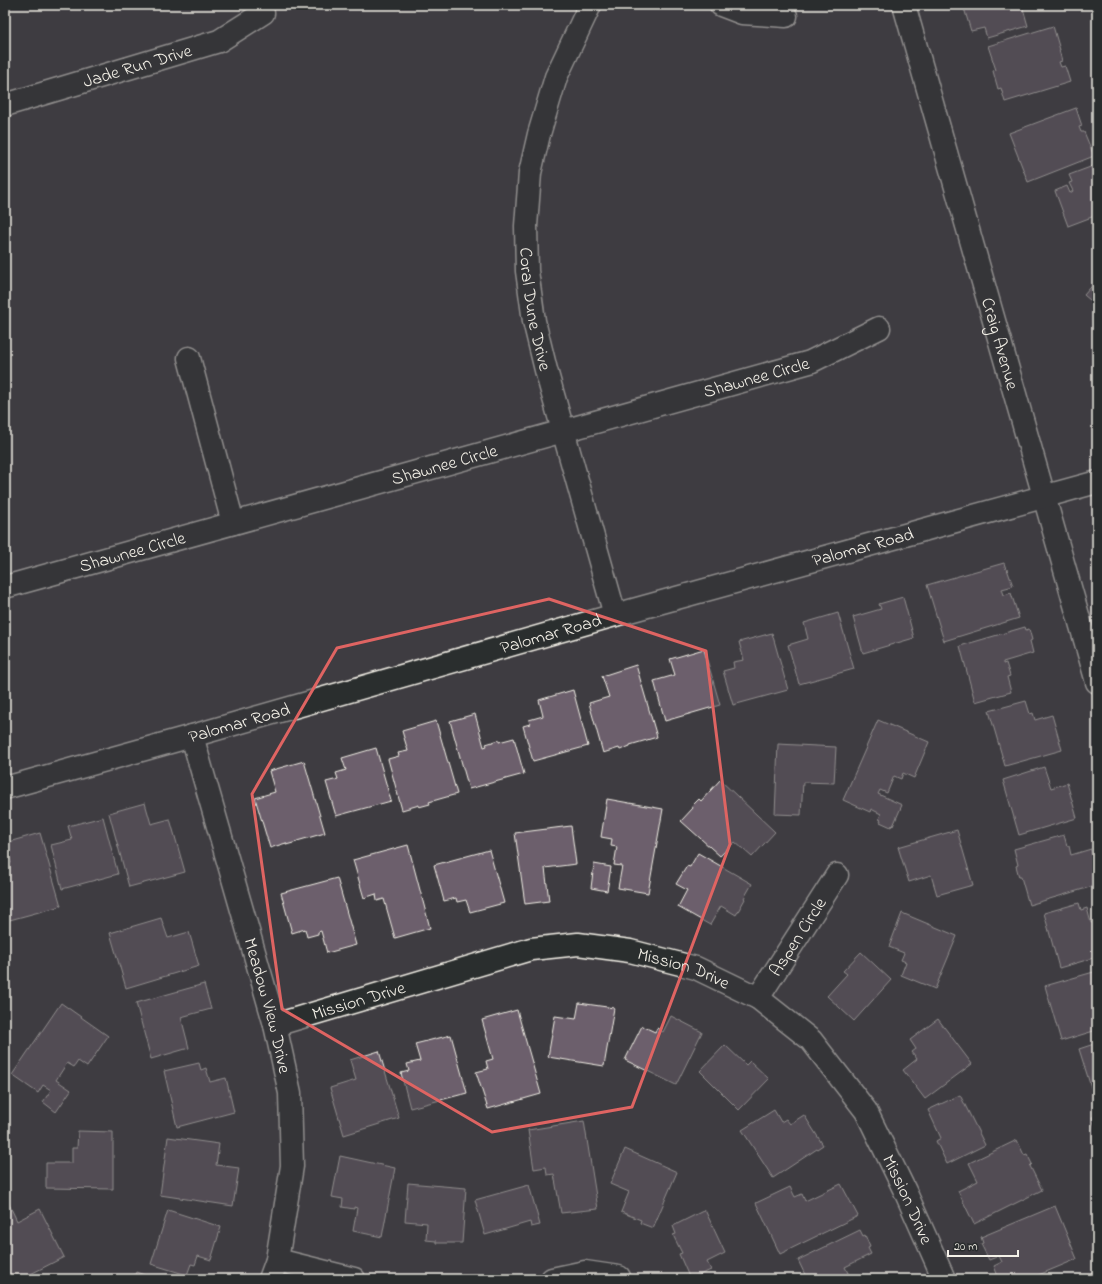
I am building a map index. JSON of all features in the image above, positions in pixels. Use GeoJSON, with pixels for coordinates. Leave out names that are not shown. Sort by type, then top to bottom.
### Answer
{"type":"FeatureCollection","features":[{"type":"Feature","properties":{"kind":"street","name":"Coral Dune Drive"},"geometry":{"type":"LineString","coordinates":[[590,5],[556,77],[539,134],[530,173],[526,226],[527,271],[534,321],[563,431],[615,615]]}},
{"type":"Feature","properties":{"kind":"street"},"geometry":{"type":"LineString","coordinates":[[721,5],[742,13],[786,16]]}},
{"type":"Feature","properties":{"kind":"street","name":"Craig Avenue"},"geometry":{"type":"LineString","coordinates":[[904,5],[1097,682]]}},
{"type":"Feature","properties":{"kind":"street","name":"Jade Run Drive"},"geometry":{"type":"LineString","coordinates":[[6,100],[219,42],[263,13]]}},
{"type":"Feature","properties":{"kind":"street","name":"Shawnee Circle"},"geometry":{"type":"LineString","coordinates":[[5,587],[810,362],[879,328]]}},
{"type":"Feature","properties":{"kind":"street"},"geometry":{"type":"LineString","coordinates":[[189,358],[234,523]]}},
{"type":"Feature","properties":{"kind":"street","name":"Palomar Road"},"geometry":{"type":"LineString","coordinates":[[5,788],[615,615],[1097,482]]}},
{"type":"Feature","properties":{"kind":"street","name":"Meadow View Drive"},"geometry":{"type":"LineString","coordinates":[[192,736],[275,1024],[290,1093],[292,1166],[274,1269]]}},
{"type":"Feature","properties":{"kind":"street","name":"Aspen Circle"},"geometry":{"type":"LineString","coordinates":[[758,998],[837,875]]}},
{"type":"Feature","properties":{"kind":"street","name":"Mission Drive"},"geometry":{"type":"LineString","coordinates":[[275,1024],[531,949],[578,944],[630,951],[696,968],[758,998],[811,1040],[866,1111],[905,1191],[944,1279]]}},
{"type":"Feature","properties":{"kind":"street"},"geometry":{"type":"LineString","coordinates":[[274,1269],[354,1279]]}},
{"type":"Feature","properties":{"kind":"street"},"geometry":{"type":"LineString","coordinates":[[552,1279],[585,1272],[619,1277],[620,1279]]}},
{"type":"Feature","properties":{"kind":"highlighted area"},"geometry":{"type":"Polygon","coordinates":[[[549,599],[706,651],[730,844],[632,1107],[492,1132],[282,1009],[252,794],[337,648],[549,599]]]}},
{"type":"Feature","properties":{"kind":"building"},"geometry":{"type":"Polygon","coordinates":[[[963,5],[1022,5],[1028,26],[987,38],[984,28],[971,31],[963,5]]]}},
{"type":"Feature","properties":{"kind":"building"},"geometry":{"type":"Polygon","coordinates":[[[1053,26],[1062,61],[1059,62],[1061,67],[1065,66],[1070,82],[1005,102],[1001,88],[998,89],[993,71],[996,70],[988,46],[1053,26]]]}},
{"type":"Feature","properties":{"kind":"building"},"geometry":{"type":"Polygon","coordinates":[[[1076,108],[1082,126],[1079,127],[1081,132],[1084,132],[1094,156],[1028,182],[1009,133],[1076,108]]]}},
{"type":"Feature","properties":{"kind":"building"},"geometry":{"type":"Polygon","coordinates":[[[1093,166],[1097,176],[1097,215],[1068,226],[1055,191],[1067,186],[1070,193],[1073,191],[1069,183],[1072,182],[1069,175],[1093,166]]]}},
{"type":"Feature","properties":{"kind":"building"},"geometry":{"type":"Polygon","coordinates":[[[1097,280],[1097,306],[1084,295],[1097,280]]]}},
{"type":"Feature","properties":{"kind":"building"},"geometry":{"type":"Polygon","coordinates":[[[1004,563],[1013,586],[1002,589],[1004,595],[1011,593],[1019,618],[944,641],[927,585],[1004,563]]]}},
{"type":"Feature","properties":{"kind":"building"},"geometry":{"type":"Polygon","coordinates":[[[903,597],[914,638],[863,653],[853,617],[881,609],[879,604],[903,597]]]}},
{"type":"Feature","properties":{"kind":"building"},"geometry":{"type":"Polygon","coordinates":[[[838,613],[854,669],[799,684],[788,645],[808,639],[804,623],[838,613]]]}},
{"type":"Feature","properties":{"kind":"building"},"geometry":{"type":"Polygon","coordinates":[[[1025,627],[1026,630],[1029,629],[1033,653],[1003,662],[1003,664],[1006,663],[1010,676],[1007,677],[1011,692],[975,702],[960,646],[1025,627]]]}},
{"type":"Feature","properties":{"kind":"building"},"geometry":{"type":"Polygon","coordinates":[[[772,633],[788,690],[733,705],[723,671],[734,668],[733,662],[744,660],[739,642],[772,633]]]}},
{"type":"Feature","properties":{"kind":"building"},"geometry":{"type":"Polygon","coordinates":[[[704,649],[720,705],[665,721],[654,681],[675,675],[670,659],[704,649]]]}},
{"type":"Feature","properties":{"kind":"building"},"geometry":{"type":"Polygon","coordinates":[[[636,665],[657,737],[630,745],[620,750],[619,748],[603,753],[589,703],[609,697],[602,676],[636,665]]]}},
{"type":"Feature","properties":{"kind":"building"},"geometry":{"type":"Polygon","coordinates":[[[573,690],[588,746],[533,761],[523,726],[530,724],[529,720],[543,716],[539,700],[573,690]]]}},
{"type":"Feature","properties":{"kind":"building"},"geometry":{"type":"Polygon","coordinates":[[[1026,701],[1030,714],[1033,713],[1035,720],[1052,715],[1062,750],[1005,766],[989,711],[1026,701]]]}},
{"type":"Feature","properties":{"kind":"building"},"geometry":{"type":"Polygon","coordinates":[[[475,714],[484,747],[487,746],[486,744],[499,740],[499,742],[514,738],[524,774],[469,789],[450,721],[475,714]]]}},
{"type":"Feature","properties":{"kind":"building"},"geometry":{"type":"Polygon","coordinates":[[[878,720],[929,742],[914,778],[903,773],[901,779],[894,776],[887,793],[880,790],[878,794],[902,805],[893,826],[892,825],[891,827],[880,822],[881,820],[879,819],[881,814],[871,809],[870,812],[843,800],[878,720]]]}},
{"type":"Feature","properties":{"kind":"building"},"geometry":{"type":"Polygon","coordinates":[[[436,721],[457,794],[429,802],[430,804],[419,807],[419,805],[402,810],[388,759],[399,756],[398,753],[408,751],[402,731],[436,721]]]}},
{"type":"Feature","properties":{"kind":"building"},"geometry":{"type":"Polygon","coordinates":[[[778,744],[836,747],[834,783],[803,782],[801,815],[775,814],[778,744]]]}},
{"type":"Feature","properties":{"kind":"building"},"geometry":{"type":"Polygon","coordinates":[[[376,748],[391,801],[336,816],[326,782],[338,779],[336,773],[346,770],[342,758],[376,748]]]}},
{"type":"Feature","properties":{"kind":"building"},"geometry":{"type":"Polygon","coordinates":[[[304,761],[325,833],[286,845],[286,843],[270,848],[255,798],[275,792],[269,771],[304,761]]]}},
{"type":"Feature","properties":{"kind":"building"},"geometry":{"type":"Polygon","coordinates":[[[1044,767],[1051,788],[1067,783],[1077,818],[1019,835],[1003,780],[1044,767]]]}},
{"type":"Feature","properties":{"kind":"building"},"geometry":{"type":"Polygon","coordinates":[[[720,780],[775,832],[752,857],[735,842],[720,856],[681,821],[693,808],[692,806],[699,799],[701,801],[720,780]]]}},
{"type":"Feature","properties":{"kind":"building"},"geometry":{"type":"Polygon","coordinates":[[[607,799],[663,809],[648,893],[618,888],[622,866],[614,865],[617,847],[611,846],[612,839],[601,837],[607,799]]]}},
{"type":"Feature","properties":{"kind":"building"},"geometry":{"type":"Polygon","coordinates":[[[145,803],[151,824],[170,819],[185,872],[129,887],[109,813],[145,803]]]}},
{"type":"Feature","properties":{"kind":"building"},"geometry":{"type":"Polygon","coordinates":[[[103,817],[118,874],[62,889],[51,845],[72,840],[68,826],[103,817]]]}},
{"type":"Feature","properties":{"kind":"building"},"geometry":{"type":"Polygon","coordinates":[[[571,826],[576,864],[545,868],[549,901],[525,904],[515,833],[571,826]]]}},
{"type":"Feature","properties":{"kind":"building"},"geometry":{"type":"Polygon","coordinates":[[[957,830],[973,885],[937,895],[931,875],[909,882],[898,847],[957,830]]]}},
{"type":"Feature","properties":{"kind":"building"},"geometry":{"type":"Polygon","coordinates":[[[40,833],[61,906],[6,921],[5,865],[11,863],[5,843],[40,833]]]}},
{"type":"Feature","properties":{"kind":"building"},"geometry":{"type":"Polygon","coordinates":[[[1064,835],[1071,855],[1091,849],[1097,872],[1097,885],[1029,905],[1021,877],[1019,877],[1016,866],[1018,865],[1014,849],[1064,835]]]}},
{"type":"Feature","properties":{"kind":"building"},"geometry":{"type":"Polygon","coordinates":[[[408,845],[430,928],[395,938],[384,899],[377,901],[376,894],[364,898],[353,860],[408,845]]]}},
{"type":"Feature","properties":{"kind":"building"},"geometry":{"type":"Polygon","coordinates":[[[489,850],[504,903],[470,912],[466,900],[457,902],[456,898],[444,901],[434,865],[489,850]]]}},
{"type":"Feature","properties":{"kind":"building"},"geometry":{"type":"Polygon","coordinates":[[[698,853],[752,884],[736,915],[721,906],[710,925],[678,907],[687,890],[676,884],[687,866],[690,867],[698,853]]]}},
{"type":"Feature","properties":{"kind":"building"},"geometry":{"type":"Polygon","coordinates":[[[594,864],[611,867],[607,891],[591,888],[594,864]]]}},
{"type":"Feature","properties":{"kind":"building"},"geometry":{"type":"Polygon","coordinates":[[[337,878],[356,945],[327,953],[321,931],[318,932],[318,934],[307,937],[305,929],[292,933],[281,893],[337,878]]]}},
{"type":"Feature","properties":{"kind":"building"},"geometry":{"type":"Polygon","coordinates":[[[1079,903],[1081,910],[1087,908],[1091,923],[1097,921],[1097,957],[1059,968],[1044,913],[1079,903]]]}},
{"type":"Feature","properties":{"kind":"building"},"geometry":{"type":"Polygon","coordinates":[[[902,913],[957,936],[935,989],[901,975],[906,962],[901,960],[904,953],[889,947],[902,913]]]}},
{"type":"Feature","properties":{"kind":"building"},"geometry":{"type":"Polygon","coordinates":[[[161,918],[168,938],[189,932],[199,966],[126,988],[110,933],[161,918]]]}},
{"type":"Feature","properties":{"kind":"building"},"geometry":{"type":"Polygon","coordinates":[[[861,952],[891,980],[854,1021],[827,996],[847,974],[843,971],[861,952]]]}},
{"type":"Feature","properties":{"kind":"building"},"geometry":{"type":"Polygon","coordinates":[[[1097,971],[1097,1030],[1061,1041],[1045,986],[1097,971]]]}},
{"type":"Feature","properties":{"kind":"building"},"geometry":{"type":"Polygon","coordinates":[[[204,984],[211,1009],[181,1017],[189,1048],[151,1059],[136,1003],[204,984]]]}},
{"type":"Feature","properties":{"kind":"building"},"geometry":{"type":"Polygon","coordinates":[[[61,1003],[108,1036],[87,1067],[78,1061],[74,1067],[67,1063],[56,1080],[71,1090],[56,1112],[43,1102],[51,1090],[43,1085],[38,1093],[12,1075],[61,1003]]]}},
{"type":"Feature","properties":{"kind":"building"},"geometry":{"type":"Polygon","coordinates":[[[579,1003],[614,1008],[604,1066],[548,1057],[555,1016],[576,1019],[579,1003]]]}},
{"type":"Feature","properties":{"kind":"building"},"geometry":{"type":"Polygon","coordinates":[[[517,1010],[541,1094],[488,1109],[476,1072],[488,1069],[486,1061],[493,1059],[482,1020],[517,1010]]]}},
{"type":"Feature","properties":{"kind":"building"},"geometry":{"type":"Polygon","coordinates":[[[671,1016],[702,1032],[676,1085],[625,1060],[642,1026],[655,1032],[657,1028],[663,1032],[671,1016]]]}},
{"type":"Feature","properties":{"kind":"building"},"geometry":{"type":"Polygon","coordinates":[[[938,1019],[972,1064],[925,1099],[903,1070],[917,1059],[912,1052],[916,1049],[910,1040],[938,1019]]]}},
{"type":"Feature","properties":{"kind":"building"},"geometry":{"type":"Polygon","coordinates":[[[451,1035],[467,1093],[410,1108],[401,1073],[409,1071],[407,1064],[420,1061],[415,1044],[451,1035]]]}},
{"type":"Feature","properties":{"kind":"building"},"geometry":{"type":"Polygon","coordinates":[[[1097,1043],[1097,1102],[1096,1103],[1079,1049],[1097,1043]]]}},
{"type":"Feature","properties":{"kind":"building"},"geometry":{"type":"Polygon","coordinates":[[[725,1045],[746,1065],[750,1061],[769,1079],[739,1110],[700,1071],[725,1045]]]}},
{"type":"Feature","properties":{"kind":"building"},"geometry":{"type":"Polygon","coordinates":[[[379,1051],[399,1118],[344,1135],[330,1088],[356,1080],[350,1060],[379,1051]]]}},
{"type":"Feature","properties":{"kind":"building"},"geometry":{"type":"Polygon","coordinates":[[[199,1063],[201,1070],[206,1068],[210,1082],[226,1078],[234,1112],[177,1127],[164,1071],[199,1063]]]}},
{"type":"Feature","properties":{"kind":"building"},"geometry":{"type":"Polygon","coordinates":[[[960,1095],[985,1145],[947,1164],[936,1141],[941,1138],[928,1110],[960,1095]]]}},
{"type":"Feature","properties":{"kind":"building"},"geometry":{"type":"Polygon","coordinates":[[[774,1110],[781,1122],[786,1119],[790,1124],[804,1115],[823,1145],[773,1178],[742,1130],[774,1110]]]}},
{"type":"Feature","properties":{"kind":"building"},"geometry":{"type":"Polygon","coordinates":[[[1097,1116],[1097,1134],[1092,1117],[1097,1116]]]}},
{"type":"Feature","properties":{"kind":"building"},"geometry":{"type":"Polygon","coordinates":[[[584,1121],[598,1209],[561,1213],[554,1174],[547,1175],[546,1167],[534,1169],[528,1130],[584,1121]]]}},
{"type":"Feature","properties":{"kind":"building"},"geometry":{"type":"Polygon","coordinates":[[[78,1131],[113,1132],[113,1189],[46,1188],[46,1163],[72,1163],[72,1148],[77,1148],[78,1131]]]}},
{"type":"Feature","properties":{"kind":"building"},"geometry":{"type":"Polygon","coordinates":[[[168,1137],[219,1144],[216,1165],[239,1168],[233,1206],[160,1195],[168,1137]]]}},
{"type":"Feature","properties":{"kind":"building"},"geometry":{"type":"Polygon","coordinates":[[[1017,1140],[1024,1155],[1027,1154],[1032,1164],[1030,1166],[1042,1190],[974,1224],[958,1191],[978,1181],[969,1163],[1017,1140]]]}},
{"type":"Feature","properties":{"kind":"building"},"geometry":{"type":"Polygon","coordinates":[[[625,1149],[677,1172],[653,1228],[640,1223],[641,1220],[621,1212],[629,1192],[610,1184],[625,1149]]]}},
{"type":"Feature","properties":{"kind":"building"},"geometry":{"type":"Polygon","coordinates":[[[340,1156],[395,1168],[382,1237],[353,1231],[357,1208],[342,1207],[343,1199],[332,1197],[340,1156]]]}},
{"type":"Feature","properties":{"kind":"building"},"geometry":{"type":"Polygon","coordinates":[[[408,1183],[466,1188],[462,1243],[436,1243],[436,1241],[426,1240],[427,1223],[405,1221],[408,1183]]]}},
{"type":"Feature","properties":{"kind":"building"},"geometry":{"type":"Polygon","coordinates":[[[841,1184],[858,1216],[780,1254],[756,1203],[790,1187],[795,1197],[802,1194],[805,1201],[841,1184]]]}},
{"type":"Feature","properties":{"kind":"building"},"geometry":{"type":"Polygon","coordinates":[[[529,1185],[540,1225],[531,1227],[530,1222],[485,1235],[475,1200],[529,1185]]]}},
{"type":"Feature","properties":{"kind":"building"},"geometry":{"type":"Polygon","coordinates":[[[8,1202],[17,1221],[40,1209],[64,1257],[21,1279],[11,1279],[5,1267],[5,1203],[8,1202]]]}},
{"type":"Feature","properties":{"kind":"building"},"geometry":{"type":"Polygon","coordinates":[[[1055,1206],[1077,1259],[1029,1279],[999,1279],[994,1266],[1002,1262],[999,1256],[989,1260],[981,1244],[983,1243],[981,1237],[1055,1206]]]}},
{"type":"Feature","properties":{"kind":"building"},"geometry":{"type":"Polygon","coordinates":[[[168,1210],[221,1227],[211,1260],[198,1256],[195,1265],[191,1264],[187,1275],[151,1264],[168,1210]]]}},
{"type":"Feature","properties":{"kind":"building"},"geometry":{"type":"Polygon","coordinates":[[[705,1210],[725,1253],[707,1262],[711,1270],[690,1279],[679,1254],[682,1253],[673,1235],[676,1234],[673,1226],[705,1210]]]}},
{"type":"Feature","properties":{"kind":"building"},"geometry":{"type":"Polygon","coordinates":[[[860,1230],[863,1236],[865,1235],[871,1254],[845,1267],[851,1279],[807,1279],[798,1260],[860,1230]]]}},
{"type":"Feature","properties":{"kind":"building"},"geometry":{"type":"Polygon","coordinates":[[[136,1272],[156,1279],[133,1279],[136,1272]]]}},
{"type":"Feature","properties":{"kind":"building"},"geometry":{"type":"Polygon","coordinates":[[[741,1276],[742,1279],[729,1279],[741,1276]]]}}]}
